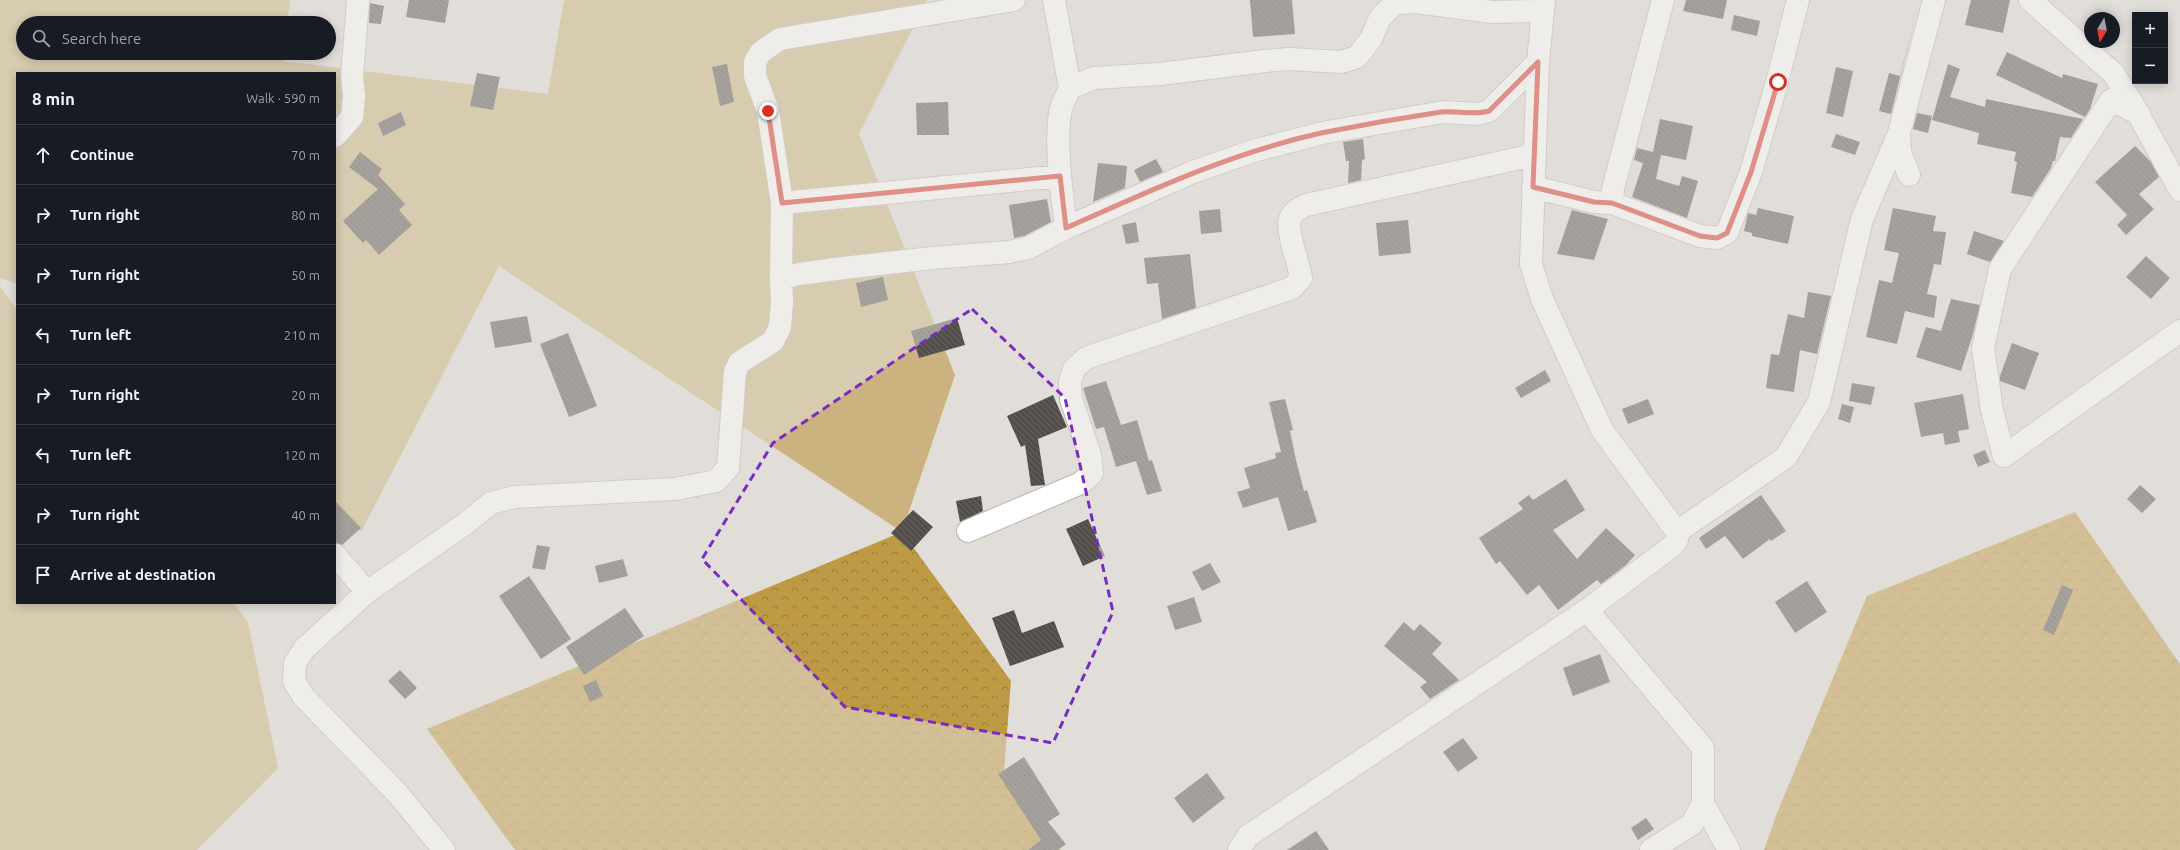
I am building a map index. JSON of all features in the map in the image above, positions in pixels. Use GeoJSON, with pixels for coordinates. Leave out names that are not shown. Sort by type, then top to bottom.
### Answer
{"type":"FeatureCollection","features":[{"type":"Feature","properties":{"kind":"street"},"geometry":{"type":"LineString","coordinates":[[336,135],[352,117],[354,96],[352,77],[358,0]]}},
{"type":"Feature","properties":{"kind":"street"},"geometry":{"type":"LineString","coordinates":[[444,850],[397,793],[303,696],[294,681],[295,662],[305,648],[367,592],[465,524],[491,503],[514,497],[675,489],[716,481],[728,468],[735,372],[739,363],[773,341],[780,327],[782,302],[782,203],[768,111],[755,76],[755,62],[761,52],[780,39],[1014,0]]}},
{"type":"Feature","properties":{"kind":"street"},"geometry":{"type":"LineString","coordinates":[[1054,0],[1070,88],[1062,108],[1060,176],[1066,228]]}},
{"type":"Feature","properties":{"kind":"street"},"geometry":{"type":"LineString","coordinates":[[1612,203],[1617,175],[1663,0]]}},
{"type":"Feature","properties":{"kind":"street"},"geometry":{"type":"LineString","coordinates":[[1533,187],[1594,202],[1612,203],[1700,236],[1717,238],[1727,233],[1751,172],[1778,82],[1798,0]]}},
{"type":"Feature","properties":{"kind":"street"},"geometry":{"type":"LineString","coordinates":[[1677,532],[1786,457],[1819,402],[1862,219],[1899,133],[1934,0]]}},
{"type":"Feature","properties":{"kind":"street"},"geometry":{"type":"LineString","coordinates":[[2030,0],[2113,73],[2139,114],[2180,190]]}},
{"type":"Feature","properties":{"kind":"street"},"geometry":{"type":"LineString","coordinates":[[1070,88],[1094,78],[1160,74],[1273,60],[1289,59],[1341,62],[1357,57],[1371,39],[1380,18],[1395,1],[1416,2],[1492,12],[1544,6],[1538,62],[1531,264],[1542,299],[1602,430],[1677,532],[1677,540],[1671,547],[1587,610],[1248,836],[1239,850]]}},
{"type":"Feature","properties":{"kind":"street"},"geometry":{"type":"LineString","coordinates":[[781,279],[799,274],[843,268],[932,258],[1009,252],[1028,248],[1066,228],[1193,172],[1253,150],[1322,133],[1443,112],[1478,114],[1489,111],[1538,62]]}},
{"type":"Feature","properties":{"kind":"street"},"geometry":{"type":"LineString","coordinates":[[2139,114],[2111,100],[2000,269],[1983,348],[1992,410],[2004,456],[2180,332]]}},
{"type":"Feature","properties":{"kind":"street"},"geometry":{"type":"LineString","coordinates":[[1899,133],[1900,152],[1909,175]]}},
{"type":"Feature","properties":{"kind":"street"},"geometry":{"type":"LineString","coordinates":[[968,531],[1081,483],[1092,473],[1090,455],[1071,399],[1070,382],[1074,369],[1086,358],[1292,288],[1301,278],[1300,265],[1290,232],[1290,220],[1295,211],[1306,205],[1534,155]]}},
{"type":"Feature","properties":{"kind":"street"},"geometry":{"type":"LineString","coordinates":[[782,203],[1060,176]]}},
{"type":"Feature","properties":{"kind":"street"},"geometry":{"type":"LineString","coordinates":[[336,556],[367,592]]}},
{"type":"Feature","properties":{"kind":"street"},"geometry":{"type":"LineString","coordinates":[[1587,610],[1703,748],[1703,803],[1692,824],[1651,850]]}},
{"type":"Feature","properties":{"kind":"street"},"geometry":{"type":"LineString","coordinates":[[1703,803],[1729,850]]}},
{"type":"Feature","properties":{"kind":"highlighted area"},"geometry":{"type":"Polygon","coordinates":[[[972,309],[1065,398],[1113,612],[1053,743],[845,707],[702,559],[773,443],[972,309]]]}},
{"type":"Feature","properties":{"kind":"shaded area"},"geometry":{"type":"Polygon","coordinates":[[[0,0],[290,0],[288,16],[16,16],[16,60],[283,60],[548,94],[564,0],[927,0],[859,134],[955,375],[902,532],[499,266],[361,532],[336,508],[336,72],[16,72],[16,284],[0,278],[0,0]]]}},
{"type":"Feature","properties":{"kind":"shaded area"},"geometry":{"type":"Polygon","coordinates":[[[0,287],[16,308],[16,604],[235,604],[248,622],[278,768],[197,850],[0,850],[0,287]]]}},
{"type":"Feature","properties":{"kind":"green space"},"geometry":{"type":"Polygon","coordinates":[[[2075,512],[2180,664],[2180,850],[1764,850],[1777,813],[1867,596],[2075,512]]]}},
{"type":"Feature","properties":{"kind":"green space"},"geometry":{"type":"Polygon","coordinates":[[[902,532],[1011,681],[1004,771],[1061,850],[515,850],[427,729],[902,532]]]}},
{"type":"Feature","properties":{"kind":"building"},"geometry":{"type":"Polygon","coordinates":[[[409,0],[449,0],[445,23],[406,17],[409,0]]]}},
{"type":"Feature","properties":{"kind":"building"},"geometry":{"type":"Polygon","coordinates":[[[1250,0],[1292,0],[1295,34],[1253,37],[1250,0]]]}},
{"type":"Feature","properties":{"kind":"building"},"geometry":{"type":"Polygon","coordinates":[[[1686,0],[1727,0],[1723,19],[1683,11],[1686,0]]]}},
{"type":"Feature","properties":{"kind":"building"},"geometry":{"type":"Polygon","coordinates":[[[1971,0],[2010,0],[2003,33],[1965,25],[1971,0]]]}},
{"type":"Feature","properties":{"kind":"building"},"geometry":{"type":"Polygon","coordinates":[[[1919,1],[1891,114],[1879,111],[1889,73],[1900,76],[1919,1]]]}},
{"type":"Feature","properties":{"kind":"building"},"geometry":{"type":"Polygon","coordinates":[[[370,3],[384,6],[381,24],[369,23],[370,3]]]}},
{"type":"Feature","properties":{"kind":"building"},"geometry":{"type":"Polygon","coordinates":[[[1734,15],[1760,21],[1757,36],[1731,30],[1734,15]]]}},
{"type":"Feature","properties":{"kind":"building"},"geometry":{"type":"Polygon","coordinates":[[[2007,52],[2062,78],[2063,74],[2098,84],[2090,109],[2085,117],[1996,75],[2007,52]]]}},
{"type":"Feature","properties":{"kind":"building"},"geometry":{"type":"Polygon","coordinates":[[[727,64],[734,102],[720,106],[712,67],[727,64]]]}},
{"type":"Feature","properties":{"kind":"building"},"geometry":{"type":"Polygon","coordinates":[[[1948,64],[1960,69],[1950,97],[1985,107],[1986,99],[2083,119],[2071,138],[2060,137],[2055,161],[2053,161],[2051,168],[2032,197],[2011,193],[2017,162],[2014,161],[2016,152],[1977,144],[1979,133],[1932,120],[1948,64]]]}},
{"type":"Feature","properties":{"kind":"building"},"geometry":{"type":"Polygon","coordinates":[[[1836,67],[1853,71],[1843,117],[1826,113],[1836,67]]]}},
{"type":"Feature","properties":{"kind":"building"},"geometry":{"type":"Polygon","coordinates":[[[477,73],[500,77],[493,110],[470,106],[477,73]]]}},
{"type":"Feature","properties":{"kind":"building"},"geometry":{"type":"Polygon","coordinates":[[[948,102],[949,135],[917,135],[916,103],[948,102]]]}},
{"type":"Feature","properties":{"kind":"building"},"geometry":{"type":"Polygon","coordinates":[[[401,112],[406,125],[383,136],[378,123],[401,112]]]}},
{"type":"Feature","properties":{"kind":"building"},"geometry":{"type":"Polygon","coordinates":[[[1917,113],[1932,116],[1928,133],[1913,129],[1917,113]]]}},
{"type":"Feature","properties":{"kind":"building"},"geometry":{"type":"Polygon","coordinates":[[[1660,119],[1693,126],[1686,160],[1661,155],[1656,179],[1679,186],[1682,176],[1698,181],[1687,218],[1632,197],[1643,163],[1634,160],[1637,148],[1653,152],[1660,119]]]}},
{"type":"Feature","properties":{"kind":"building"},"geometry":{"type":"Polygon","coordinates":[[[1836,134],[1860,142],[1855,155],[1831,147],[1836,134]]]}},
{"type":"Feature","properties":{"kind":"building"},"geometry":{"type":"Polygon","coordinates":[[[1363,139],[1365,159],[1362,160],[1361,180],[1348,183],[1349,161],[1346,161],[1343,142],[1363,139]]]}},
{"type":"Feature","properties":{"kind":"building"},"geometry":{"type":"Polygon","coordinates":[[[2135,146],[2151,162],[2159,177],[2139,194],[2154,209],[2126,235],[2117,225],[2127,215],[2095,182],[2135,146]]]}},
{"type":"Feature","properties":{"kind":"building"},"geometry":{"type":"Polygon","coordinates":[[[360,152],[382,169],[378,175],[405,204],[399,210],[412,225],[379,255],[366,240],[363,243],[343,221],[378,189],[349,167],[360,152]]]}},
{"type":"Feature","properties":{"kind":"building"},"geometry":{"type":"Polygon","coordinates":[[[1156,159],[1163,172],[1140,182],[1134,170],[1156,159]]]}},
{"type":"Feature","properties":{"kind":"building"},"geometry":{"type":"Polygon","coordinates":[[[1098,163],[1127,166],[1125,188],[1093,202],[1098,163]]]}},
{"type":"Feature","properties":{"kind":"building"},"geometry":{"type":"Polygon","coordinates":[[[1047,199],[1051,222],[1024,236],[1014,238],[1009,205],[1047,199]]]}},
{"type":"Feature","properties":{"kind":"building"},"geometry":{"type":"Polygon","coordinates":[[[1758,208],[1794,216],[1788,244],[1752,236],[1752,233],[1744,231],[1748,213],[1756,215],[1758,208]]]}},
{"type":"Feature","properties":{"kind":"building"},"geometry":{"type":"Polygon","coordinates":[[[1893,208],[1936,216],[1933,231],[1946,232],[1941,265],[1934,264],[1927,294],[1937,296],[1934,318],[1905,311],[1897,344],[1866,337],[1879,280],[1892,283],[1899,253],[1884,250],[1893,208]]]}},
{"type":"Feature","properties":{"kind":"building"},"geometry":{"type":"Polygon","coordinates":[[[1220,209],[1222,232],[1201,234],[1199,211],[1220,209]]]}},
{"type":"Feature","properties":{"kind":"building"},"geometry":{"type":"Polygon","coordinates":[[[1572,210],[1608,219],[1594,260],[1557,254],[1572,210]]]}},
{"type":"Feature","properties":{"kind":"building"},"geometry":{"type":"Polygon","coordinates":[[[1408,220],[1411,253],[1379,256],[1376,223],[1408,220]]]}},
{"type":"Feature","properties":{"kind":"building"},"geometry":{"type":"Polygon","coordinates":[[[1136,222],[1139,242],[1126,244],[1122,225],[1136,222]]]}},
{"type":"Feature","properties":{"kind":"building"},"geometry":{"type":"Polygon","coordinates":[[[1974,231],[2004,241],[1990,262],[1967,254],[1974,231]]]}},
{"type":"Feature","properties":{"kind":"building"},"geometry":{"type":"Polygon","coordinates":[[[1190,254],[1196,308],[1162,319],[1158,283],[1147,284],[1144,258],[1190,254]]]}},
{"type":"Feature","properties":{"kind":"building"},"geometry":{"type":"Polygon","coordinates":[[[2146,256],[2170,278],[2151,299],[2126,277],[2146,256]]]}},
{"type":"Feature","properties":{"kind":"building"},"geometry":{"type":"Polygon","coordinates":[[[883,277],[888,300],[861,307],[856,283],[883,277]]]}},
{"type":"Feature","properties":{"kind":"building"},"geometry":{"type":"Polygon","coordinates":[[[1808,292],[1831,296],[1817,354],[1800,350],[1794,392],[1766,388],[1771,354],[1779,355],[1788,314],[1804,318],[1808,292]]]}},
{"type":"Feature","properties":{"kind":"building"},"geometry":{"type":"Polygon","coordinates":[[[1951,299],[1980,305],[1973,334],[1961,371],[1916,357],[1926,327],[1941,331],[1951,299]]]}},
{"type":"Feature","properties":{"kind":"building"},"geometry":{"type":"Polygon","coordinates":[[[527,316],[532,342],[495,348],[490,322],[527,316]]]}},
{"type":"Feature","properties":{"kind":"building"},"geometry":{"type":"Polygon","coordinates":[[[957,318],[965,345],[919,358],[911,331],[957,318]]]}},
{"type":"Feature","properties":{"kind":"building"},"geometry":{"type":"Polygon","coordinates":[[[568,333],[597,406],[569,417],[540,344],[568,333]]]}},
{"type":"Feature","properties":{"kind":"building"},"geometry":{"type":"Polygon","coordinates":[[[2012,343],[2039,353],[2025,390],[2000,381],[2000,376],[2012,343]]]}},
{"type":"Feature","properties":{"kind":"building"},"geometry":{"type":"Polygon","coordinates":[[[1545,370],[1551,381],[1521,398],[1515,388],[1545,370]]]}},
{"type":"Feature","properties":{"kind":"building"},"geometry":{"type":"Polygon","coordinates":[[[1106,381],[1121,425],[1137,420],[1149,461],[1152,460],[1162,491],[1147,495],[1136,461],[1116,467],[1104,427],[1096,429],[1083,388],[1106,381]]]}},
{"type":"Feature","properties":{"kind":"building"},"geometry":{"type":"Polygon","coordinates":[[[1852,383],[1875,387],[1871,405],[1849,401],[1852,383]]]}},
{"type":"Feature","properties":{"kind":"building"},"geometry":{"type":"Polygon","coordinates":[[[1963,394],[1969,429],[1958,431],[1960,442],[1945,445],[1943,433],[1921,437],[1914,403],[1963,394]]]}},
{"type":"Feature","properties":{"kind":"building"},"geometry":{"type":"Polygon","coordinates":[[[1053,395],[1067,427],[1038,439],[1045,485],[1031,486],[1025,445],[1021,447],[1007,416],[1053,395]]]}},
{"type":"Feature","properties":{"kind":"building"},"geometry":{"type":"Polygon","coordinates":[[[1285,399],[1293,430],[1290,431],[1304,491],[1307,490],[1317,522],[1288,531],[1278,497],[1243,508],[1237,492],[1250,488],[1244,468],[1276,458],[1275,453],[1281,452],[1269,402],[1285,399]]]}},
{"type":"Feature","properties":{"kind":"building"},"geometry":{"type":"Polygon","coordinates":[[[1648,399],[1654,414],[1628,424],[1622,409],[1648,399]]]}},
{"type":"Feature","properties":{"kind":"building"},"geometry":{"type":"Polygon","coordinates":[[[1842,404],[1854,407],[1850,423],[1838,419],[1842,404]]]}},
{"type":"Feature","properties":{"kind":"building"},"geometry":{"type":"Polygon","coordinates":[[[1985,450],[1990,462],[1978,467],[1973,455],[1985,450]]]}},
{"type":"Feature","properties":{"kind":"building"},"geometry":{"type":"Polygon","coordinates":[[[1566,479],[1585,510],[1553,530],[1577,559],[1606,528],[1635,555],[1626,565],[1601,584],[1597,580],[1558,610],[1539,585],[1527,595],[1500,561],[1496,564],[1479,538],[1523,509],[1518,503],[1529,495],[1533,500],[1566,479]]]}},
{"type":"Feature","properties":{"kind":"building"},"geometry":{"type":"Polygon","coordinates":[[[2140,485],[2156,499],[2142,513],[2127,499],[2140,485]]]}},
{"type":"Feature","properties":{"kind":"building"},"geometry":{"type":"Polygon","coordinates":[[[1761,495],[1786,531],[1771,541],[1770,539],[1743,559],[1725,536],[1706,549],[1699,538],[1761,495]]]}},
{"type":"Feature","properties":{"kind":"building"},"geometry":{"type":"Polygon","coordinates":[[[981,496],[983,511],[960,522],[956,501],[981,496]]]}},
{"type":"Feature","properties":{"kind":"building"},"geometry":{"type":"Polygon","coordinates":[[[336,502],[361,528],[342,545],[336,543],[336,502]]]}},
{"type":"Feature","properties":{"kind":"building"},"geometry":{"type":"Polygon","coordinates":[[[913,510],[933,527],[911,551],[891,533],[913,510]]]}},
{"type":"Feature","properties":{"kind":"building"},"geometry":{"type":"Polygon","coordinates":[[[1088,519],[1105,556],[1083,566],[1066,529],[1088,519]]]}},
{"type":"Feature","properties":{"kind":"building"},"geometry":{"type":"Polygon","coordinates":[[[537,545],[550,547],[545,570],[532,568],[537,545]]]}},
{"type":"Feature","properties":{"kind":"building"},"geometry":{"type":"Polygon","coordinates":[[[623,559],[628,576],[599,583],[595,566],[623,559]]]}},
{"type":"Feature","properties":{"kind":"building"},"geometry":{"type":"Polygon","coordinates":[[[1210,563],[1221,582],[1202,591],[1192,572],[1210,563]]]}},
{"type":"Feature","properties":{"kind":"building"},"geometry":{"type":"Polygon","coordinates":[[[529,576],[571,639],[541,659],[499,596],[529,576]]]}},
{"type":"Feature","properties":{"kind":"building"},"geometry":{"type":"Polygon","coordinates":[[[1807,581],[1827,612],[1795,633],[1775,602],[1807,581]]]}},
{"type":"Feature","properties":{"kind":"building"},"geometry":{"type":"Polygon","coordinates":[[[2062,585],[2073,590],[2054,635],[2043,630],[2062,585]]]}},
{"type":"Feature","properties":{"kind":"building"},"geometry":{"type":"Polygon","coordinates":[[[1194,597],[1202,622],[1175,630],[1167,606],[1194,597]]]}},
{"type":"Feature","properties":{"kind":"building"},"geometry":{"type":"Polygon","coordinates":[[[625,608],[644,636],[584,675],[566,647],[625,608]]]}},
{"type":"Feature","properties":{"kind":"building"},"geometry":{"type":"Polygon","coordinates":[[[1014,610],[1022,633],[1054,621],[1064,647],[1010,666],[992,618],[1014,610]]]}},
{"type":"Feature","properties":{"kind":"building"},"geometry":{"type":"Polygon","coordinates":[[[1404,622],[1414,631],[1420,624],[1442,643],[1432,654],[1459,680],[1430,699],[1420,687],[1427,682],[1384,646],[1404,622]]]}},
{"type":"Feature","properties":{"kind":"building"},"geometry":{"type":"Polygon","coordinates":[[[1600,654],[1610,682],[1573,696],[1563,668],[1600,654]]]}},
{"type":"Feature","properties":{"kind":"building"},"geometry":{"type":"Polygon","coordinates":[[[400,670],[417,688],[405,699],[388,681],[400,670]]]}},
{"type":"Feature","properties":{"kind":"building"},"geometry":{"type":"Polygon","coordinates":[[[596,680],[603,696],[590,702],[583,686],[596,680]]]}},
{"type":"Feature","properties":{"kind":"building"},"geometry":{"type":"Polygon","coordinates":[[[1463,738],[1478,758],[1458,772],[1443,752],[1463,738]]]}},
{"type":"Feature","properties":{"kind":"building"},"geometry":{"type":"Polygon","coordinates":[[[1024,757],[1060,814],[1048,822],[1066,844],[1058,850],[1028,850],[1041,840],[998,774],[1024,757]]]}},
{"type":"Feature","properties":{"kind":"building"},"geometry":{"type":"Polygon","coordinates":[[[1207,773],[1225,798],[1193,823],[1174,798],[1207,773]]]}},
{"type":"Feature","properties":{"kind":"building"},"geometry":{"type":"Polygon","coordinates":[[[1646,818],[1654,829],[1638,840],[1631,828],[1646,818]]]}},
{"type":"Feature","properties":{"kind":"building"},"geometry":{"type":"Polygon","coordinates":[[[1316,831],[1329,850],[1287,850],[1316,831]]]}},
{"type":"Feature","properties":{"kind":"route"},"geometry":{"type":"LineString","coordinates":[[768,111],[782,203],[1060,176],[1066,228],[1193,172],[1253,150],[1322,133],[1443,112],[1478,114],[1489,111],[1538,62],[1533,187],[1594,202],[1612,203],[1700,236],[1717,238],[1727,233],[1751,172],[1778,82]]}}]}
